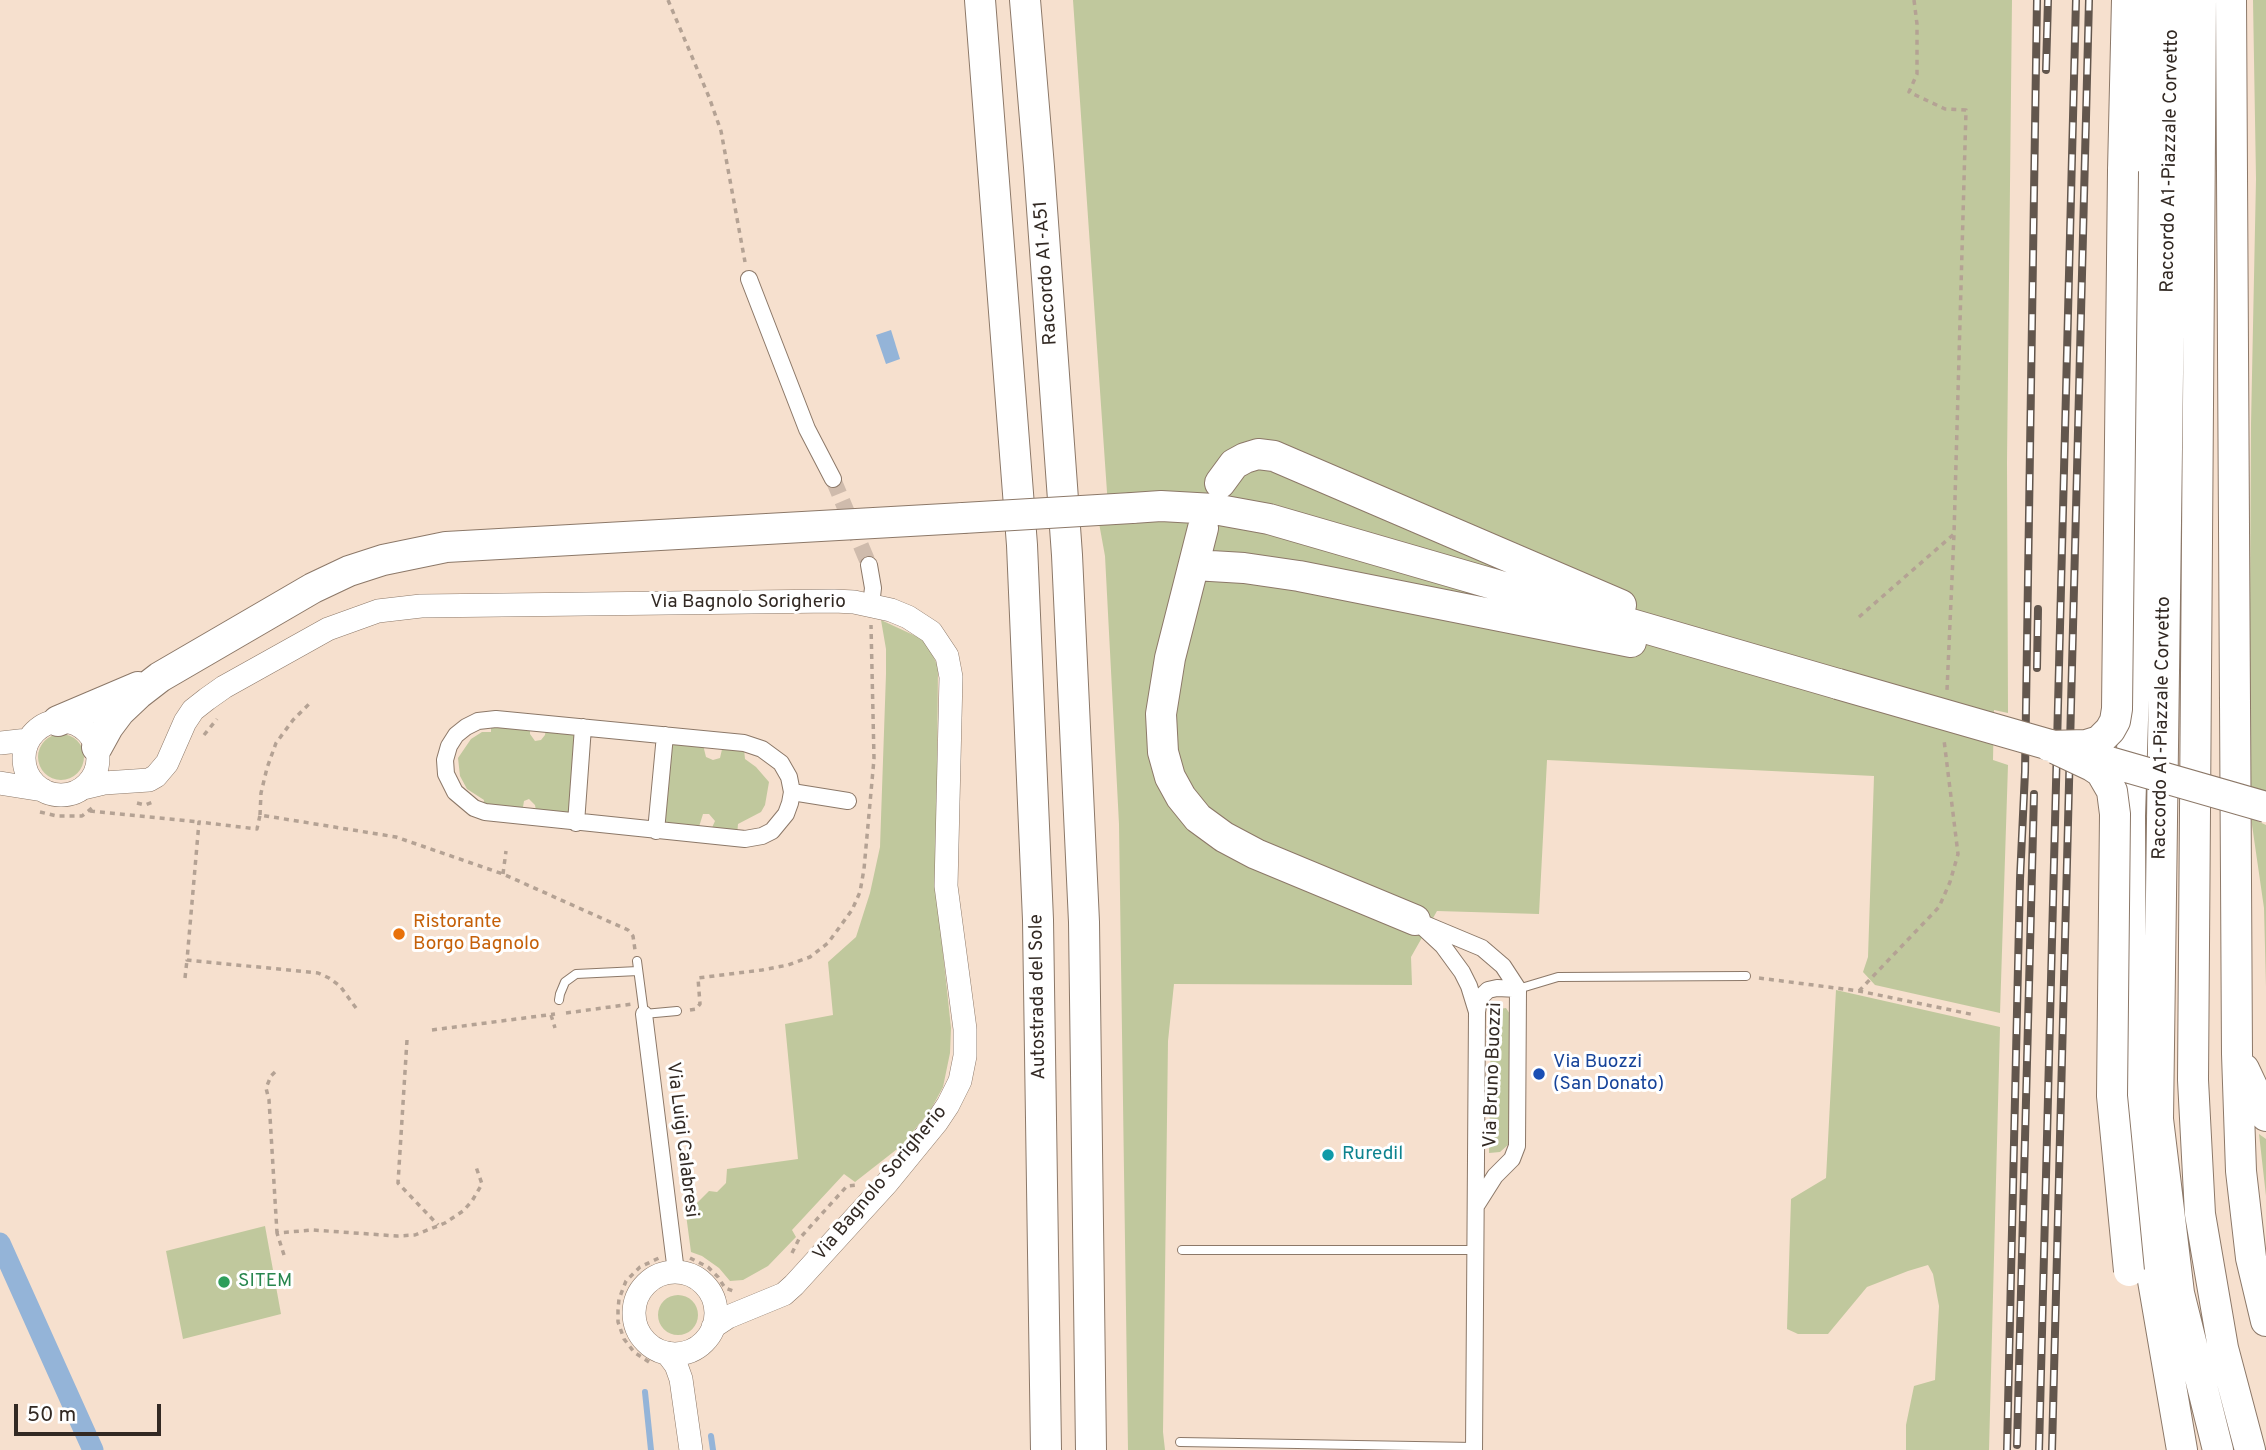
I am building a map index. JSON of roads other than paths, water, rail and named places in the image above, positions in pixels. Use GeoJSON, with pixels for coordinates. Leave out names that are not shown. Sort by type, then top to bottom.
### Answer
{"type":"FeatureCollection","features":[{"type":"Feature","properties":{"kind":"highway","name":"Autostrada del Sole"},"geometry":{"type":"LineString","coordinates":[[980,0],[1022,545],[1038,920],[1046,1450]]}},
{"type":"Feature","properties":{"kind":"highway","name":"Raccordo A1-A51"},"geometry":{"type":"LineString","coordinates":[[1025,0],[1066,547],[1084,922],[1091,1450]]}},
{"type":"Feature","properties":{"kind":"highway"},"geometry":{"type":"LineString","coordinates":[[2049,746],[2086,745],[2099,741],[2110,730],[2117,709],[2127,0]]}},
{"type":"Feature","properties":{"kind":"highway"},"geometry":{"type":"LineString","coordinates":[[2149,0],[2145,335],[2130,816],[2131,1088],[2151,1269],[2181,1450]]}},
{"type":"Feature","properties":{"kind":"highway","name":"Raccordo A1-Piazzale Corvetto"},"geometry":{"type":"LineString","coordinates":[[2172,0],[2158,1119],[2179,1293],[2218,1450]]}},
{"type":"Feature","properties":{"kind":"highway","name":"Raccordo A1-Piazzale Corvetto"},"geometry":{"type":"LineString","coordinates":[[2201,0],[2193,1080],[2200,1214],[2223,1348],[2249,1450]]}},
{"type":"Feature","properties":{"kind":"highway"},"geometry":{"type":"LineString","coordinates":[[2231,0],[2237,1054],[2241,1171],[2251,1258],[2266,1321]]}},
{"type":"Feature","properties":{"kind":"highway"},"geometry":{"type":"LineString","coordinates":[[1220,483],[1234,464],[1245,457],[1258,454],[1274,456],[1748,658]]}},
{"type":"Feature","properties":{"kind":"highway"},"geometry":{"type":"LineString","coordinates":[[58,720],[160,677],[313,588],[349,571],[412,553],[459,547],[1161,506],[1214,509],[1269,519],[2266,807]]}},
{"type":"Feature","properties":{"kind":"highway"},"geometry":{"type":"LineString","coordinates":[[1203,528],[1170,658],[1161,714],[1163,752],[1170,777],[1181,797],[1198,818],[1224,837],[1415,920]]}},
{"type":"Feature","properties":{"kind":"highway"},"geometry":{"type":"LineString","coordinates":[[1194,565],[1244,568],[1299,576],[1658,647],[1748,658]]}},
{"type":"Feature","properties":{"kind":"highway"},"geometry":{"type":"LineString","coordinates":[[97,750],[108,727],[120,711],[160,677]]}},
{"type":"Feature","properties":{"kind":"highway"},"geometry":{"type":"LineString","coordinates":[[2049,746],[2092,766],[2107,780],[2112,791],[2115,814],[2112,1096],[2129,1271],[2181,1450]]}},
{"type":"Feature","properties":{"kind":"highway"},"geometry":{"type":"LineString","coordinates":[[2237,1054],[2266,1116]]}},
{"type":"Feature","properties":{"kind":"street"},"geometry":{"type":"LineString","coordinates":[[750,279],[807,429],[833,480]]}},
{"type":"Feature","properties":{"kind":"street"},"geometry":{"type":"LineString","coordinates":[[869,565],[873,588],[871,605]]}},
{"type":"Feature","properties":{"kind":"street","name":"Via Bagnolo Sorigherio"},"geometry":{"type":"LineString","coordinates":[[137,792],[162,770],[189,716],[215,693],[328,629],[378,611],[421,606],[834,601],[871,605],[921,624],[941,643],[950,667],[952,690],[946,886],[965,1029],[965,1056],[960,1081],[948,1105],[887,1183],[794,1285],[773,1299],[741,1302],[713,1327]]}},
{"type":"Feature","properties":{"kind":"street"},"geometry":{"type":"LineString","coordinates":[[496,719],[665,735],[744,743],[762,749],[781,763],[789,776],[792,792],[786,814],[780,824],[762,836],[745,839],[485,812],[474,808],[455,792],[446,774],[445,760],[449,746],[456,735],[478,721],[496,719]]}},
{"type":"Feature","properties":{"kind":"street"},"geometry":{"type":"LineString","coordinates":[[38,801],[33,782],[27,774],[24,750],[34,732],[58,720],[79,725],[88,732],[97,750],[137,792]]}},
{"type":"Feature","properties":{"kind":"street"},"geometry":{"type":"LineString","coordinates":[[576,823],[583,727]]}},
{"type":"Feature","properties":{"kind":"street"},"geometry":{"type":"LineString","coordinates":[[656,831],[665,735]]}},
{"type":"Feature","properties":{"kind":"street"},"geometry":{"type":"LineString","coordinates":[[0,743],[28,740]]}},
{"type":"Feature","properties":{"kind":"street"},"geometry":{"type":"LineString","coordinates":[[90,795],[97,750]]}},
{"type":"Feature","properties":{"kind":"street"},"geometry":{"type":"LineString","coordinates":[[0,783],[38,801],[54,794],[90,795],[104,783],[137,792]]}},
{"type":"Feature","properties":{"kind":"street"},"geometry":{"type":"LineString","coordinates":[[792,792],[848,801]]}},
{"type":"Feature","properties":{"kind":"street","name":"Via Bruno Buozzi"},"geometry":{"type":"LineString","coordinates":[[1415,920],[1482,948],[1503,966],[1518,989],[1517,1146],[1512,1159],[1488,1185],[1475,1210]]}},
{"type":"Feature","properties":{"kind":"street","name":"Via Bruno Buozzi"},"geometry":{"type":"LineString","coordinates":[[1415,920],[1443,946],[1462,972],[1476,1012],[1474,1448]]}},
{"type":"Feature","properties":{"kind":"street"},"geometry":{"type":"LineString","coordinates":[[1476,1012],[1479,999],[1488,990],[1518,989]]}},
{"type":"Feature","properties":{"kind":"street","name":"Via Luigi Calabresi"},"geometry":{"type":"LineString","coordinates":[[644,1008],[678,1261]]}},
{"type":"Feature","properties":{"kind":"street"},"geometry":{"type":"LineString","coordinates":[[1475,1147],[1477,1154],[1487,1164],[1500,1166],[1507,1163]]}},
{"type":"Feature","properties":{"kind":"street"},"geometry":{"type":"LineString","coordinates":[[691,1450],[681,1379],[676,1365],[661,1359],[654,1348],[644,1340],[637,1328],[635,1302],[641,1289],[650,1280],[663,1274],[678,1261],[725,1303],[741,1302]]}},
{"type":"Feature","properties":{"kind":"street"},"geometry":{"type":"LineString","coordinates":[[661,1359],[694,1349],[703,1343],[713,1327],[716,1315],[711,1293]]}},
{"type":"Feature","properties":{"kind":"street"},"geometry":{"type":"LineString","coordinates":[[681,1379],[694,1349]]}},
{"type":"Feature","properties":{"kind":"lane"},"geometry":{"type":"LineString","coordinates":[[637,961],[644,1008],[677,1011]]}},
{"type":"Feature","properties":{"kind":"lane"},"geometry":{"type":"LineString","coordinates":[[559,1000],[565,982],[576,974],[638,971]]}},
{"type":"Feature","properties":{"kind":"lane"},"geometry":{"type":"LineString","coordinates":[[1518,989],[1558,977],[1746,976]]}},
{"type":"Feature","properties":{"kind":"lane"},"geometry":{"type":"LineString","coordinates":[[1182,1250],[1474,1250]]}},
{"type":"Feature","properties":{"kind":"lane"},"geometry":{"type":"LineString","coordinates":[[1180,1442],[1474,1448]]}},
{"type":"Feature","properties":{"kind":"water"},"geometry":{"type":"Polygon","coordinates":[[[891,330],[900,359],[886,364],[876,335],[891,330]]]}},
{"type":"Feature","properties":{"kind":"waterway"},"geometry":{"type":"LineString","coordinates":[[0,1243],[93,1450]]}},
{"type":"Feature","properties":{"kind":"waterway"},"geometry":{"type":"LineString","coordinates":[[645,1392],[651,1450]]}},
{"type":"Feature","properties":{"kind":"waterway"},"geometry":{"type":"LineString","coordinates":[[711,1436],[713,1450]]}},
{"type":"Feature","properties":{"kind":"tunnel"},"geometry":{"type":"LineString","coordinates":[[833,479],[869,565]]}},
{"type":"Feature","properties":{"kind":"railway"},"geometry":{"type":"LineString","coordinates":[[2007,1450],[2020,879],[2025,772],[2037,0]]}},
{"type":"Feature","properties":{"kind":"railway"},"geometry":{"type":"LineString","coordinates":[[2046,70],[2048,0]]}},
{"type":"Feature","properties":{"kind":"railway"},"geometry":{"type":"LineString","coordinates":[[2039,1450],[2076,0]]}},
{"type":"Feature","properties":{"kind":"railway"},"geometry":{"type":"LineString","coordinates":[[2052,1450],[2089,0]]}},
{"type":"Feature","properties":{"kind":"railway"},"geometry":{"type":"LineString","coordinates":[[2037,668],[2038,609]]}},
{"type":"Feature","properties":{"kind":"railway"},"geometry":{"type":"LineString","coordinates":[[2017,1445],[2034,794]]}},
{"type":"Feature","properties":{"kind":"place","name":"Ristorante Borgo Bagnolo"},"geometry":{"type":"Point","coordinates":[399,934]}},
{"type":"Feature","properties":{"kind":"place","name":"Via Buozzi (San Donato)"},"geometry":{"type":"Point","coordinates":[1539,1074]}},
{"type":"Feature","properties":{"kind":"place","name":"Ruredil"},"geometry":{"type":"Point","coordinates":[1328,1155]}},
{"type":"Feature","properties":{"kind":"place","name":"SITEM"},"geometry":{"type":"Point","coordinates":[224,1282]}}]}
